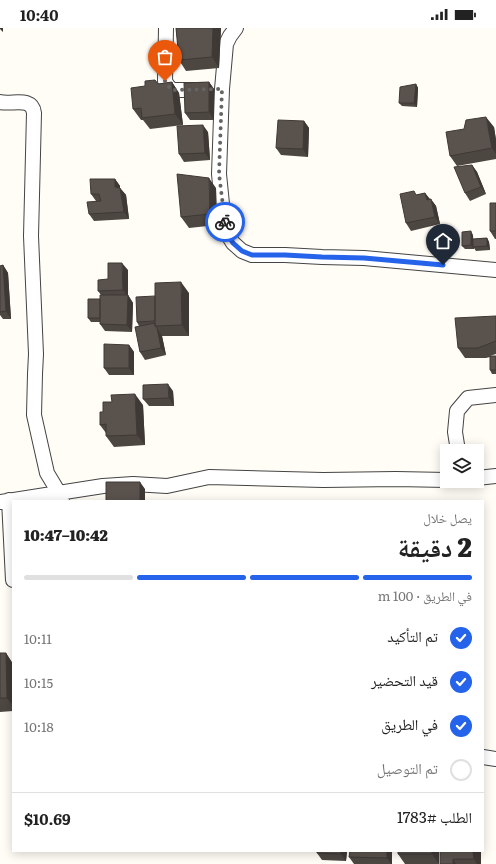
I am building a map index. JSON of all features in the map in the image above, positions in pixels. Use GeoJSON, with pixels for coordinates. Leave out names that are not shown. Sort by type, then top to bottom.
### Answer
{"type":"FeatureCollection","features":[{"type":"Feature","properties":{"kind":"street"},"geometry":{"type":"LineString","coordinates":[[166,28],[165,81],[168,86],[172,90],[222,89]]}},
{"type":"Feature","properties":{"kind":"street"},"geometry":{"type":"LineString","coordinates":[[236,28],[226,44],[222,89],[219,174],[228,235],[233,243],[242,251],[252,255],[364,258],[496,270]]}},
{"type":"Feature","properties":{"kind":"street"},"geometry":{"type":"LineString","coordinates":[[0,102],[6,104],[28,103],[33,107],[34,113],[31,236],[36,354],[34,415],[47,473],[60,497]]}},
{"type":"Feature","properties":{"kind":"street"},"geometry":{"type":"LineString","coordinates":[[457,444],[455,432],[457,411],[468,398],[496,395]]}},
{"type":"Feature","properties":{"kind":"street"},"geometry":{"type":"LineString","coordinates":[[484,477],[496,476]]}},
{"type":"Feature","properties":{"kind":"street"},"geometry":{"type":"LineString","coordinates":[[19,500],[60,497],[103,486],[132,484],[167,486],[209,477],[323,480],[440,480]]}},
{"type":"Feature","properties":{"kind":"street"},"geometry":{"type":"LineString","coordinates":[[5,501],[12,570]]}},
{"type":"Feature","properties":{"kind":"street"},"geometry":{"type":"LineString","coordinates":[[484,757],[496,759]]}},
{"type":"Feature","properties":{"kind":"building"},"geometry":{"type":"Polygon","coordinates":[[[176,28],[213,28],[212,57],[179,60],[176,28]]]}},
{"type":"Feature","properties":{"kind":"building"},"geometry":{"type":"Polygon","coordinates":[[[155,80],[158,84],[172,82],[175,114],[142,118],[141,108],[133,109],[131,88],[145,86],[145,81],[155,80]]]}},
{"type":"Feature","properties":{"kind":"building"},"geometry":{"type":"Polygon","coordinates":[[[209,82],[209,112],[185,113],[184,83],[209,82]]]}},
{"type":"Feature","properties":{"kind":"building"},"geometry":{"type":"Polygon","coordinates":[[[416,84],[414,103],[399,103],[400,87],[416,84]]]}},
{"type":"Feature","properties":{"kind":"building"},"geometry":{"type":"Polygon","coordinates":[[[486,117],[492,148],[450,156],[446,132],[464,129],[466,120],[486,117]]]}},
{"type":"Feature","properties":{"kind":"building"},"geometry":{"type":"Polygon","coordinates":[[[278,120],[304,121],[303,149],[276,148],[278,120]]]}},
{"type":"Feature","properties":{"kind":"building"},"geometry":{"type":"Polygon","coordinates":[[[203,125],[205,153],[179,154],[177,126],[203,125]]]}},
{"type":"Feature","properties":{"kind":"building"},"geometry":{"type":"Polygon","coordinates":[[[472,165],[481,187],[465,193],[454,167],[472,165]]]}},
{"type":"Feature","properties":{"kind":"building"},"geometry":{"type":"Polygon","coordinates":[[[177,174],[209,178],[210,214],[181,217],[177,174]]]}},
{"type":"Feature","properties":{"kind":"building"},"geometry":{"type":"Polygon","coordinates":[[[90,179],[115,179],[115,187],[120,188],[124,212],[89,214],[87,202],[101,201],[99,194],[91,194],[90,179]]]}},
{"type":"Feature","properties":{"kind":"building"},"geometry":{"type":"Polygon","coordinates":[[[414,191],[416,195],[425,193],[427,200],[431,199],[435,217],[406,223],[400,194],[414,191]]]}},
{"type":"Feature","properties":{"kind":"building"},"geometry":{"type":"Polygon","coordinates":[[[490,203],[496,203],[496,231],[490,231],[490,203]]]}},
{"type":"Feature","properties":{"kind":"building"},"geometry":{"type":"Polygon","coordinates":[[[471,231],[471,245],[462,246],[462,232],[471,231]]]}},
{"type":"Feature","properties":{"kind":"building"},"geometry":{"type":"Polygon","coordinates":[[[487,238],[487,246],[473,247],[473,239],[487,238]]]}},
{"type":"Feature","properties":{"kind":"building"},"geometry":{"type":"Polygon","coordinates":[[[108,263],[122,263],[123,290],[98,291],[98,280],[108,279],[108,263]]]}},
{"type":"Feature","properties":{"kind":"building"},"geometry":{"type":"Polygon","coordinates":[[[3,265],[6,311],[0,312],[0,266],[3,265]]]}},
{"type":"Feature","properties":{"kind":"building"},"geometry":{"type":"Polygon","coordinates":[[[181,282],[182,325],[155,326],[155,283],[181,282]]]}},
{"type":"Feature","properties":{"kind":"building"},"geometry":{"type":"Polygon","coordinates":[[[100,295],[128,295],[127,325],[100,324],[100,295]]]}},
{"type":"Feature","properties":{"kind":"building"},"geometry":{"type":"Polygon","coordinates":[[[155,296],[155,321],[137,322],[136,297],[155,296]]]}},
{"type":"Feature","properties":{"kind":"building"},"geometry":{"type":"Polygon","coordinates":[[[88,299],[100,299],[100,318],[88,318],[88,299]]]}},
{"type":"Feature","properties":{"kind":"building"},"geometry":{"type":"Polygon","coordinates":[[[496,316],[496,341],[478,348],[458,348],[455,318],[496,316]]]}},
{"type":"Feature","properties":{"kind":"building"},"geometry":{"type":"Polygon","coordinates":[[[155,323],[161,348],[140,352],[135,327],[155,323]]]}},
{"type":"Feature","properties":{"kind":"building"},"geometry":{"type":"Polygon","coordinates":[[[104,344],[129,345],[129,368],[104,368],[104,344]]]}},
{"type":"Feature","properties":{"kind":"building"},"geometry":{"type":"Polygon","coordinates":[[[490,356],[496,356],[496,370],[490,370],[490,356]]]}},
{"type":"Feature","properties":{"kind":"building"},"geometry":{"type":"Polygon","coordinates":[[[168,384],[169,398],[143,399],[143,385],[168,384]]]}},
{"type":"Feature","properties":{"kind":"building"},"geometry":{"type":"Polygon","coordinates":[[[135,394],[137,435],[106,436],[106,424],[100,425],[100,412],[103,412],[103,402],[112,402],[111,395],[135,394]]]}},
{"type":"Feature","properties":{"kind":"building"},"geometry":{"type":"Polygon","coordinates":[[[106,482],[140,482],[140,500],[106,500],[106,482]]]}},
{"type":"Feature","properties":{"kind":"building"},"geometry":{"type":"Polygon","coordinates":[[[0,653],[6,653],[7,698],[0,698],[0,653]]]}},
{"type":"Feature","properties":{"kind":"building"},"geometry":{"type":"Polygon","coordinates":[[[341,852],[341,854],[317,853],[341,852]]]}},
{"type":"Feature","properties":{"kind":"building"},"geometry":{"type":"Polygon","coordinates":[[[350,852],[387,852],[387,858],[349,857],[350,852]]]}},
{"type":"Feature","properties":{"kind":"building"},"geometry":{"type":"Polygon","coordinates":[[[398,852],[432,852],[432,854],[398,854],[398,852]]]}},
{"type":"Feature","properties":{"kind":"building"},"geometry":{"type":"Polygon","coordinates":[[[440,852],[473,852],[474,859],[453,859],[453,864],[440,864],[440,852]]]}},
{"type":"Feature","properties":{"kind":"way so far"},"geometry":{"type":"LineString","coordinates":[[165,81],[172,90],[222,89],[219,174],[225,222]]}},
{"type":"Feature","properties":{"kind":"route"},"geometry":{"type":"LineString","coordinates":[[225,222],[228,235],[233,243],[242,251],[252,255],[364,258],[443,265]]}}]}
